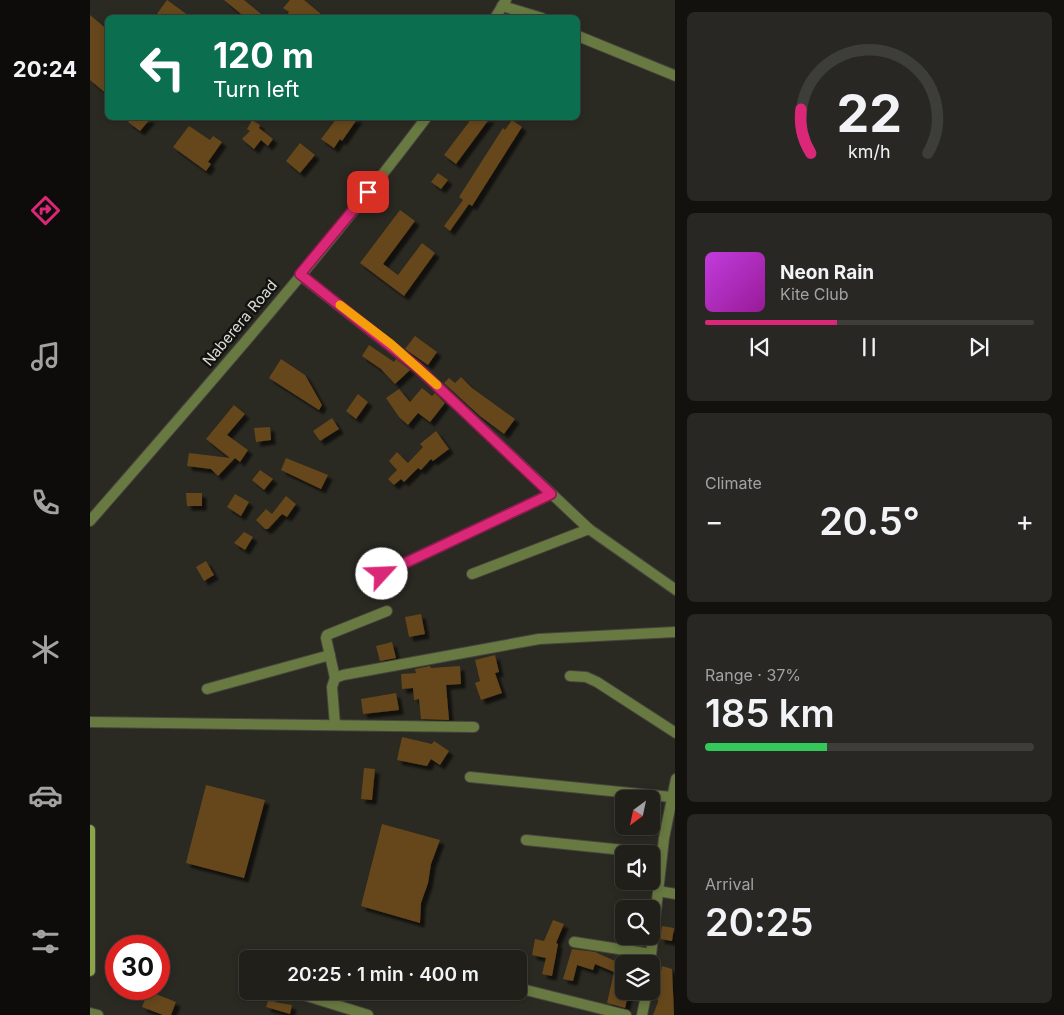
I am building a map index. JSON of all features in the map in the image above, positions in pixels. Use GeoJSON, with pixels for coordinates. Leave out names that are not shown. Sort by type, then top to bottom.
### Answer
{"type":"FeatureCollection","features":[{"type":"Feature","properties":{"kind":"main road"},"geometry":{"type":"LineString","coordinates":[[90,830],[90,971]]}},
{"type":"Feature","properties":{"kind":"street"},"geometry":{"type":"LineString","coordinates":[[497,15],[504,3],[534,15]]}},
{"type":"Feature","properties":{"kind":"street"},"geometry":{"type":"LineString","coordinates":[[580,37],[675,76]]}},
{"type":"Feature","properties":{"kind":"street","name":"Naberera Road"},"geometry":{"type":"LineString","coordinates":[[90,521],[256,329],[380,178],[424,120]]}},
{"type":"Feature","properties":{"kind":"street"},"geometry":{"type":"LineString","coordinates":[[300,274],[418,368],[589,530],[675,590]]}},
{"type":"Feature","properties":{"kind":"street"},"geometry":{"type":"LineString","coordinates":[[382,574],[551,494]]}},
{"type":"Feature","properties":{"kind":"street"},"geometry":{"type":"LineString","coordinates":[[472,574],[589,530]]}},
{"type":"Feature","properties":{"kind":"street"},"geometry":{"type":"LineString","coordinates":[[335,725],[332,687],[335,678],[326,638],[327,635],[387,611]]}},
{"type":"Feature","properties":{"kind":"street"},"geometry":{"type":"LineString","coordinates":[[335,678],[342,675],[539,640],[675,632]]}},
{"type":"Feature","properties":{"kind":"street"},"geometry":{"type":"LineString","coordinates":[[207,689],[330,655]]}},
{"type":"Feature","properties":{"kind":"street"},"geometry":{"type":"LineString","coordinates":[[570,676],[586,677],[598,682],[675,733]]}},
{"type":"Feature","properties":{"kind":"street"},"geometry":{"type":"LineString","coordinates":[[90,722],[474,727]]}},
{"type":"Feature","properties":{"kind":"street"},"geometry":{"type":"LineString","coordinates":[[470,777],[672,797]]}},
{"type":"Feature","properties":{"kind":"street"},"geometry":{"type":"LineString","coordinates":[[650,955],[662,854],[675,779]]}},
{"type":"Feature","properties":{"kind":"street"},"geometry":{"type":"LineString","coordinates":[[526,840],[662,854]]}},
{"type":"Feature","properties":{"kind":"street"},"geometry":{"type":"LineString","coordinates":[[658,891],[675,894]]}},
{"type":"Feature","properties":{"kind":"street"},"geometry":{"type":"LineString","coordinates":[[574,942],[632,955]]}},
{"type":"Feature","properties":{"kind":"street"},"geometry":{"type":"LineString","coordinates":[[527,990],[626,1015]]}},
{"type":"Feature","properties":{"kind":"street"},"geometry":{"type":"LineString","coordinates":[[320,1000],[368,1015]]}},
{"type":"Feature","properties":{"kind":"street"},"geometry":{"type":"LineString","coordinates":[[642,1015],[645,1000]]}},
{"type":"Feature","properties":{"kind":"street"},"geometry":{"type":"LineString","coordinates":[[90,1013],[98,1015]]}},
{"type":"Feature","properties":{"kind":"building"},"geometry":{"type":"Polygon","coordinates":[[[167,0],[188,15],[156,15],[167,0]]]}},
{"type":"Feature","properties":{"kind":"building"},"geometry":{"type":"Polygon","coordinates":[[[224,0],[244,0],[262,15],[242,15],[224,0]]]}},
{"type":"Feature","properties":{"kind":"building"},"geometry":{"type":"Polygon","coordinates":[[[290,0],[304,0],[322,15],[287,15],[289,12],[283,8],[290,0]]]}},
{"type":"Feature","properties":{"kind":"building"},"geometry":{"type":"Polygon","coordinates":[[[90,15],[105,28],[105,92],[90,80],[90,15]]]}},
{"type":"Feature","properties":{"kind":"building"},"geometry":{"type":"Polygon","coordinates":[[[130,120],[149,120],[140,131],[128,122],[130,120]]]}},
{"type":"Feature","properties":{"kind":"building"},"geometry":{"type":"Polygon","coordinates":[[[252,120],[260,125],[259,128],[273,139],[268,146],[261,140],[254,149],[242,139],[250,131],[247,129],[252,120]]]}},
{"type":"Feature","properties":{"kind":"building"},"geometry":{"type":"Polygon","coordinates":[[[335,120],[357,120],[342,141],[340,139],[334,148],[321,139],[335,120]]]}},
{"type":"Feature","properties":{"kind":"building"},"geometry":{"type":"Polygon","coordinates":[[[470,120],[489,120],[456,164],[444,155],[470,120]]]}},
{"type":"Feature","properties":{"kind":"building"},"geometry":{"type":"Polygon","coordinates":[[[512,120],[522,127],[472,206],[469,204],[450,231],[444,226],[463,200],[459,197],[503,128],[505,130],[512,120]]]}},
{"type":"Feature","properties":{"kind":"building"},"geometry":{"type":"Polygon","coordinates":[[[189,126],[210,140],[213,136],[222,142],[208,162],[211,164],[206,171],[173,147],[189,126]]]}},
{"type":"Feature","properties":{"kind":"building"},"geometry":{"type":"Polygon","coordinates":[[[300,143],[315,155],[300,173],[286,161],[300,143]]]}},
{"type":"Feature","properties":{"kind":"building"},"geometry":{"type":"Polygon","coordinates":[[[438,173],[448,180],[441,189],[431,182],[438,173]]]}},
{"type":"Feature","properties":{"kind":"building"},"geometry":{"type":"Polygon","coordinates":[[[400,210],[415,221],[383,264],[398,275],[422,243],[435,253],[404,296],[360,263],[400,210]]]}},
{"type":"Feature","properties":{"kind":"building"},"geometry":{"type":"Polygon","coordinates":[[[415,336],[437,352],[428,365],[405,349],[415,336]]]}},
{"type":"Feature","properties":{"kind":"building"},"geometry":{"type":"Polygon","coordinates":[[[369,345],[394,362],[396,359],[410,370],[395,384],[381,369],[362,356],[369,345]]]}},
{"type":"Feature","properties":{"kind":"building"},"geometry":{"type":"Polygon","coordinates":[[[281,359],[305,375],[322,405],[319,410],[269,378],[281,359]]]}},
{"type":"Feature","properties":{"kind":"building"},"geometry":{"type":"Polygon","coordinates":[[[461,377],[472,388],[515,419],[504,434],[480,416],[444,383],[449,378],[455,383],[461,377]]]}},
{"type":"Feature","properties":{"kind":"building"},"geometry":{"type":"Polygon","coordinates":[[[422,388],[432,396],[435,393],[445,403],[430,422],[418,413],[408,425],[399,417],[386,398],[399,389],[410,402],[422,388]]]}},
{"type":"Feature","properties":{"kind":"building"},"geometry":{"type":"Polygon","coordinates":[[[358,394],[368,402],[356,419],[346,411],[358,394]]]}},
{"type":"Feature","properties":{"kind":"building"},"geometry":{"type":"Polygon","coordinates":[[[234,405],[245,414],[227,435],[248,450],[240,462],[235,458],[218,476],[211,469],[187,466],[189,453],[230,458],[206,439],[234,405]]]}},
{"type":"Feature","properties":{"kind":"building"},"geometry":{"type":"Polygon","coordinates":[[[332,418],[339,429],[320,441],[313,431],[332,418]]]}},
{"type":"Feature","properties":{"kind":"building"},"geometry":{"type":"Polygon","coordinates":[[[270,427],[271,440],[256,442],[254,428],[270,427]]]}},
{"type":"Feature","properties":{"kind":"building"},"geometry":{"type":"Polygon","coordinates":[[[436,431],[449,449],[433,461],[431,459],[421,470],[418,468],[404,482],[401,479],[394,485],[388,479],[397,470],[389,461],[397,452],[408,463],[423,447],[420,444],[436,431]]]}},
{"type":"Feature","properties":{"kind":"building"},"geometry":{"type":"Polygon","coordinates":[[[286,458],[328,475],[321,489],[281,470],[286,458]]]}},
{"type":"Feature","properties":{"kind":"building"},"geometry":{"type":"Polygon","coordinates":[[[260,470],[273,479],[264,490],[252,480],[260,470]]]}},
{"type":"Feature","properties":{"kind":"building"},"geometry":{"type":"Polygon","coordinates":[[[186,493],[202,493],[202,506],[187,506],[186,493]]]}},
{"type":"Feature","properties":{"kind":"building"},"geometry":{"type":"Polygon","coordinates":[[[235,494],[249,502],[241,516],[227,507],[235,494]]]}},
{"type":"Feature","properties":{"kind":"building"},"geometry":{"type":"Polygon","coordinates":[[[286,496],[296,504],[287,517],[282,514],[268,529],[265,529],[256,520],[266,509],[272,514],[286,496]]]}},
{"type":"Feature","properties":{"kind":"building"},"geometry":{"type":"Polygon","coordinates":[[[244,532],[253,537],[245,550],[234,543],[244,532]]]}},
{"type":"Feature","properties":{"kind":"building"},"geometry":{"type":"Polygon","coordinates":[[[206,561],[214,575],[204,581],[196,567],[206,561]]]}},
{"type":"Feature","properties":{"kind":"building"},"geometry":{"type":"Polygon","coordinates":[[[421,614],[425,634],[409,637],[405,617],[421,614]]]}},
{"type":"Feature","properties":{"kind":"building"},"geometry":{"type":"Polygon","coordinates":[[[392,642],[396,658],[380,661],[376,646],[392,642]]]}},
{"type":"Feature","properties":{"kind":"building"},"geometry":{"type":"Polygon","coordinates":[[[495,655],[499,672],[495,673],[502,693],[481,700],[475,683],[480,681],[475,660],[495,655]]]}},
{"type":"Feature","properties":{"kind":"building"},"geometry":{"type":"Polygon","coordinates":[[[430,666],[431,668],[460,666],[461,684],[446,685],[449,720],[421,719],[419,699],[414,700],[413,688],[402,689],[401,674],[416,673],[415,669],[430,666]]]}},
{"type":"Feature","properties":{"kind":"building"},"geometry":{"type":"Polygon","coordinates":[[[396,693],[399,710],[363,714],[361,699],[396,693]]]}},
{"type":"Feature","properties":{"kind":"building"},"geometry":{"type":"Polygon","coordinates":[[[402,737],[432,744],[434,741],[449,751],[440,765],[431,759],[427,766],[397,760],[402,737]]]}},
{"type":"Feature","properties":{"kind":"building"},"geometry":{"type":"Polygon","coordinates":[[[364,768],[375,769],[372,800],[361,799],[364,768]]]}},
{"type":"Feature","properties":{"kind":"building"},"geometry":{"type":"Polygon","coordinates":[[[206,785],[265,800],[244,878],[186,863],[206,785]]]}},
{"type":"Feature","properties":{"kind":"building"},"geometry":{"type":"Polygon","coordinates":[[[382,824],[440,840],[431,864],[428,883],[421,903],[420,923],[361,906],[382,824]]]}},
{"type":"Feature","properties":{"kind":"building"},"geometry":{"type":"Polygon","coordinates":[[[553,920],[564,924],[556,943],[558,944],[552,976],[542,974],[546,958],[532,955],[535,939],[544,941],[553,920]]]}},
{"type":"Feature","properties":{"kind":"building"},"geometry":{"type":"Polygon","coordinates":[[[662,926],[674,928],[672,941],[660,939],[662,926]]]}},
{"type":"Feature","properties":{"kind":"building"},"geometry":{"type":"Polygon","coordinates":[[[572,949],[595,952],[615,961],[615,1000],[627,1000],[625,1008],[607,1003],[614,972],[595,964],[593,970],[577,965],[573,981],[563,979],[572,949]]]}},
{"type":"Feature","properties":{"kind":"building"},"geometry":{"type":"Polygon","coordinates":[[[662,966],[672,969],[674,1015],[653,1015],[658,1000],[660,1000],[662,966]]]}},
{"type":"Feature","properties":{"kind":"building"},"geometry":{"type":"Polygon","coordinates":[[[145,1000],[170,1000],[176,1002],[171,1015],[163,1015],[142,1007],[145,1000]]]}},
{"type":"Feature","properties":{"kind":"building"},"geometry":{"type":"Polygon","coordinates":[[[268,1001],[292,1005],[290,1014],[266,1007],[268,1001]]]}},
{"type":"Feature","properties":{"kind":"slow traffic"},"geometry":{"type":"LineString","coordinates":[[340,305],[391,344],[437,385]]}},
{"type":"Feature","properties":{"kind":"route"},"geometry":{"type":"LineString","coordinates":[[368,192],[300,274],[391,344],[551,494],[382,574]]}}]}
